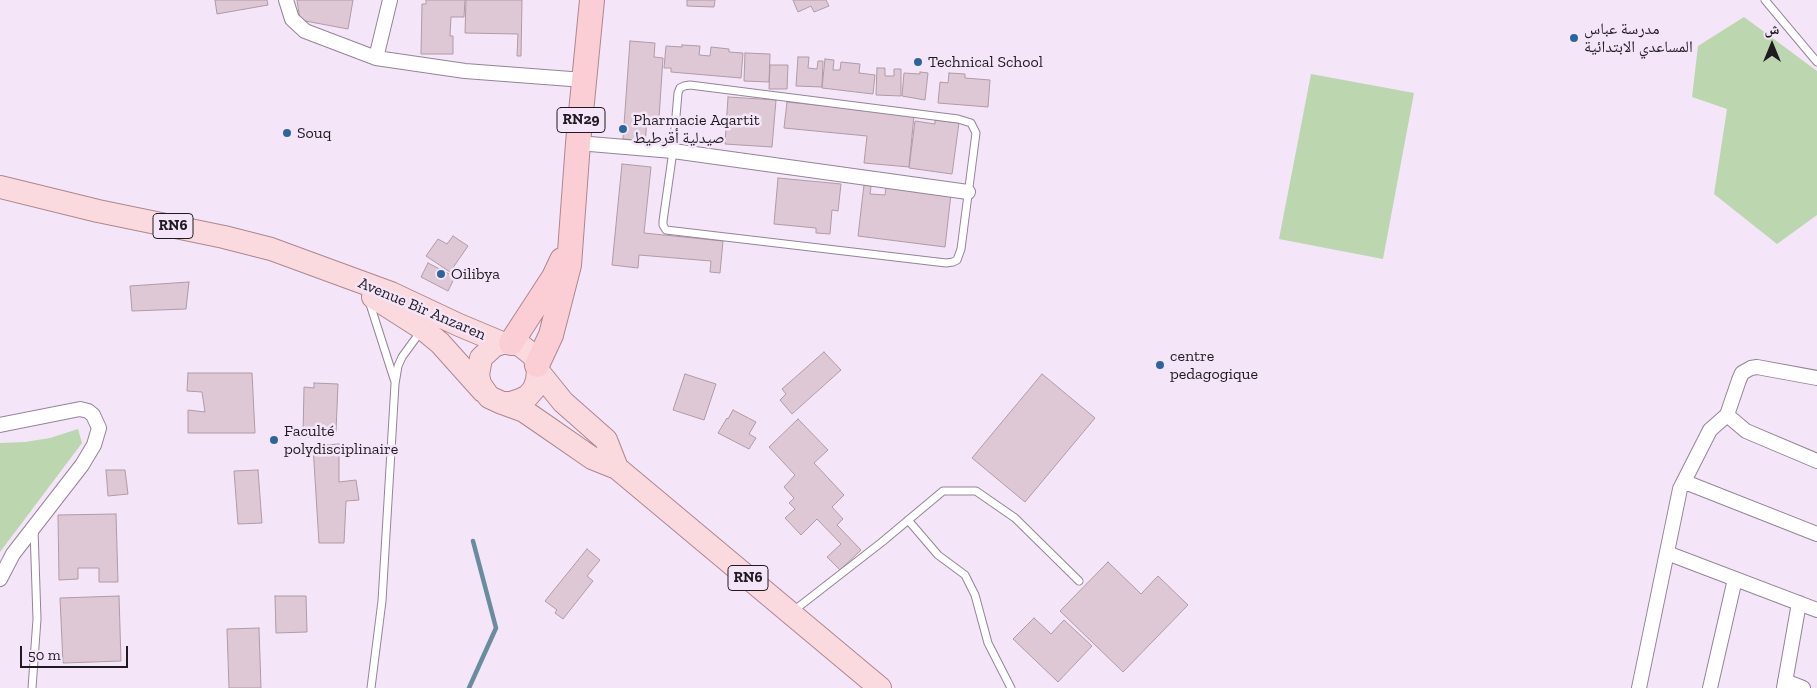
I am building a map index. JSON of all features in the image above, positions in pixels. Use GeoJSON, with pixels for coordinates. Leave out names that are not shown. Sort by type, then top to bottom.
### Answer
{"type":"FeatureCollection","features":[{"type":"Feature","properties":{"kind":"highway","name":"RN29"},"geometry":{"type":"LineString","coordinates":[[538,368],[551,335],[569,265],[578,143],[592,0]]}},
{"type":"Feature","properties":{"kind":"highway","name":"RN29"},"geometry":{"type":"LineString","coordinates":[[506,343],[554,277],[571,240]]}},
{"type":"Feature","properties":{"kind":"main road","name":"Avenue Bir Anzaren"},"geometry":{"type":"LineString","coordinates":[[0,187],[98,211],[224,237],[271,249],[391,293],[506,343]]}},
{"type":"Feature","properties":{"kind":"main road","name":"Avenue Bir Anzaren"},"geometry":{"type":"LineString","coordinates":[[342,275],[367,294],[423,329],[440,343],[493,397]]}},
{"type":"Feature","properties":{"kind":"main road","name":"RN6"},"geometry":{"type":"LineString","coordinates":[[506,343],[520,345],[534,356],[538,368],[563,402],[606,440],[617,468]]}},
{"type":"Feature","properties":{"kind":"main road"},"geometry":{"type":"LineString","coordinates":[[506,343],[494,346],[481,358],[478,375],[480,384],[493,397],[512,403],[528,396],[534,389],[538,368]]}},
{"type":"Feature","properties":{"kind":"main road","name":"RN6"},"geometry":{"type":"LineString","coordinates":[[493,397],[524,411],[592,458],[617,468],[880,688]]}},
{"type":"Feature","properties":{"kind":"street"},"geometry":{"type":"LineString","coordinates":[[286,0],[292,19],[305,31],[376,58],[465,71],[584,80]]}},
{"type":"Feature","properties":{"kind":"street"},"geometry":{"type":"LineString","coordinates":[[376,58],[390,0]]}},
{"type":"Feature","properties":{"kind":"street"},"geometry":{"type":"LineString","coordinates":[[578,143],[673,151],[968,192]]}},
{"type":"Feature","properties":{"kind":"street"},"geometry":{"type":"LineString","coordinates":[[1640,688],[1680,489],[1710,430],[1727,415],[1742,373],[1750,368],[1757,367],[1817,378]]}},
{"type":"Feature","properties":{"kind":"street"},"geometry":{"type":"LineString","coordinates":[[0,425],[80,409],[88,411],[96,420],[99,428],[94,445],[34,529],[13,554],[0,579]]}},
{"type":"Feature","properties":{"kind":"street"},"geometry":{"type":"LineString","coordinates":[[1727,415],[1746,432],[1817,461]]}},
{"type":"Feature","properties":{"kind":"street"},"geometry":{"type":"LineString","coordinates":[[1684,484],[1690,484],[1817,534]]}},
{"type":"Feature","properties":{"kind":"street"},"geometry":{"type":"LineString","coordinates":[[1667,553],[1817,610]]}},
{"type":"Feature","properties":{"kind":"street"},"geometry":{"type":"LineString","coordinates":[[1710,688],[1735,578]]}},
{"type":"Feature","properties":{"kind":"street"},"geometry":{"type":"LineString","coordinates":[[1799,603],[1785,685],[1803,688]]}},
{"type":"Feature","properties":{"kind":"lane"},"geometry":{"type":"LineString","coordinates":[[1765,0],[1817,62]]}},
{"type":"Feature","properties":{"kind":"lane"},"geometry":{"type":"LineString","coordinates":[[684,86],[958,119],[972,123],[976,133],[968,192],[960,250],[957,260],[953,262],[670,232],[664,228],[663,221],[673,151],[678,93],[684,86]]}},
{"type":"Feature","properties":{"kind":"lane"},"geometry":{"type":"LineString","coordinates":[[367,294],[395,384]]}},
{"type":"Feature","properties":{"kind":"lane"},"geometry":{"type":"LineString","coordinates":[[371,688],[382,600],[395,384],[398,366],[402,357],[423,329]]}},
{"type":"Feature","properties":{"kind":"lane"},"geometry":{"type":"LineString","coordinates":[[790,614],[943,491],[976,490],[1015,518],[1079,581]]}},
{"type":"Feature","properties":{"kind":"lane"},"geometry":{"type":"LineString","coordinates":[[908,520],[938,555],[965,575],[975,595],[988,643],[1011,688]]}},
{"type":"Feature","properties":{"kind":"lane"},"geometry":{"type":"LineString","coordinates":[[32,688],[37,619],[34,529]]}},
{"type":"Feature","properties":{"kind":"green space"},"geometry":{"type":"Polygon","coordinates":[[[1744,17],[1817,71],[1817,215],[1777,244],[1714,194],[1727,109],[1692,97],[1698,46],[1744,17]]]}},
{"type":"Feature","properties":{"kind":"green space"},"geometry":{"type":"Polygon","coordinates":[[[1311,74],[1414,93],[1383,259],[1279,239],[1311,74]]]}},
{"type":"Feature","properties":{"kind":"green space"},"geometry":{"type":"Polygon","coordinates":[[[78,429],[82,443],[0,552],[0,443],[50,438],[78,429]]]}},
{"type":"Feature","properties":{"kind":"building"},"geometry":{"type":"Polygon","coordinates":[[[215,0],[267,0],[268,5],[217,14],[215,0]]]}},
{"type":"Feature","properties":{"kind":"building"},"geometry":{"type":"Polygon","coordinates":[[[297,0],[353,0],[348,29],[300,20],[297,0]]]}},
{"type":"Feature","properties":{"kind":"building"},"geometry":{"type":"Polygon","coordinates":[[[426,0],[465,0],[464,17],[451,17],[450,36],[453,36],[453,54],[421,54],[422,4],[426,4],[426,0]]]}},
{"type":"Feature","properties":{"kind":"building"},"geometry":{"type":"Polygon","coordinates":[[[466,0],[522,0],[521,56],[517,56],[518,34],[465,33],[466,0]]]}},
{"type":"Feature","properties":{"kind":"building"},"geometry":{"type":"Polygon","coordinates":[[[687,0],[715,0],[714,7],[687,6],[687,0]]]}},
{"type":"Feature","properties":{"kind":"building"},"geometry":{"type":"Polygon","coordinates":[[[793,0],[826,0],[829,6],[814,12],[811,6],[798,12],[793,0]]]}},
{"type":"Feature","properties":{"kind":"building"},"geometry":{"type":"Polygon","coordinates":[[[630,41],[655,43],[654,57],[663,58],[659,118],[647,117],[645,146],[634,145],[635,140],[623,139],[630,41]]]}},
{"type":"Feature","properties":{"kind":"building"},"geometry":{"type":"Polygon","coordinates":[[[682,45],[700,46],[699,55],[710,56],[711,47],[729,49],[729,52],[743,53],[741,78],[671,72],[671,68],[664,68],[666,46],[682,47],[682,45]]]}},
{"type":"Feature","properties":{"kind":"building"},"geometry":{"type":"Polygon","coordinates":[[[745,53],[770,54],[769,82],[744,81],[745,53]]]}},
{"type":"Feature","properties":{"kind":"building"},"geometry":{"type":"Polygon","coordinates":[[[798,57],[809,57],[808,68],[817,69],[818,61],[823,61],[822,87],[796,86],[798,57]]]}},
{"type":"Feature","properties":{"kind":"building"},"geometry":{"type":"Polygon","coordinates":[[[825,59],[834,60],[833,70],[840,70],[841,62],[860,64],[859,73],[875,75],[873,94],[822,88],[825,59]]]}},
{"type":"Feature","properties":{"kind":"building"},"geometry":{"type":"Polygon","coordinates":[[[770,65],[788,65],[787,89],[769,89],[770,65]]]}},
{"type":"Feature","properties":{"kind":"building"},"geometry":{"type":"Polygon","coordinates":[[[877,68],[885,68],[885,76],[894,76],[894,69],[901,69],[901,96],[876,95],[877,68]]]}},
{"type":"Feature","properties":{"kind":"building"},"geometry":{"type":"Polygon","coordinates":[[[920,72],[928,73],[925,100],[902,96],[904,73],[920,74],[920,72]]]}},
{"type":"Feature","properties":{"kind":"building"},"geometry":{"type":"Polygon","coordinates":[[[949,73],[965,74],[965,78],[990,80],[988,107],[938,103],[940,82],[948,83],[949,73]]]}},
{"type":"Feature","properties":{"kind":"building"},"geometry":{"type":"Polygon","coordinates":[[[728,97],[776,100],[772,147],[725,144],[728,97]]]}},
{"type":"Feature","properties":{"kind":"building"},"geometry":{"type":"Polygon","coordinates":[[[787,102],[914,115],[909,167],[864,163],[867,136],[784,128],[787,102]]]}},
{"type":"Feature","properties":{"kind":"building"},"geometry":{"type":"Polygon","coordinates":[[[935,120],[959,123],[952,174],[909,168],[915,121],[935,124],[935,120]]]}},
{"type":"Feature","properties":{"kind":"building"},"geometry":{"type":"Polygon","coordinates":[[[622,164],[651,167],[644,233],[723,241],[720,273],[710,272],[711,261],[639,255],[638,268],[612,265],[622,164]]]}},
{"type":"Feature","properties":{"kind":"building"},"geometry":{"type":"Polygon","coordinates":[[[778,178],[841,184],[838,211],[832,210],[830,234],[816,233],[816,228],[774,224],[778,178]]]}},
{"type":"Feature","properties":{"kind":"building"},"geometry":{"type":"Polygon","coordinates":[[[864,185],[871,186],[870,194],[885,195],[886,187],[951,194],[945,247],[858,236],[864,185]]]}},
{"type":"Feature","properties":{"kind":"building"},"geometry":{"type":"Polygon","coordinates":[[[453,236],[468,246],[450,272],[426,256],[438,239],[447,244],[453,236]]]}},
{"type":"Feature","properties":{"kind":"building"},"geometry":{"type":"Polygon","coordinates":[[[428,263],[455,277],[448,291],[421,277],[428,263]]]}},
{"type":"Feature","properties":{"kind":"building"},"geometry":{"type":"Polygon","coordinates":[[[189,282],[186,309],[132,311],[130,286],[189,282]]]}},
{"type":"Feature","properties":{"kind":"building"},"geometry":{"type":"Polygon","coordinates":[[[824,352],[841,370],[792,414],[780,400],[786,394],[782,389],[824,352]]]}},
{"type":"Feature","properties":{"kind":"building"},"geometry":{"type":"Polygon","coordinates":[[[188,373],[252,373],[255,433],[188,433],[188,410],[205,412],[202,392],[187,391],[188,373]]]}},
{"type":"Feature","properties":{"kind":"building"},"geometry":{"type":"Polygon","coordinates":[[[685,374],[716,384],[704,420],[673,410],[685,374]]]}},
{"type":"Feature","properties":{"kind":"building"},"geometry":{"type":"Polygon","coordinates":[[[1042,374],[1095,418],[1025,502],[972,458],[1042,374]]]}},
{"type":"Feature","properties":{"kind":"building"},"geometry":{"type":"Polygon","coordinates":[[[314,383],[338,384],[336,432],[321,431],[320,437],[303,437],[304,387],[314,388],[314,383]]]}},
{"type":"Feature","properties":{"kind":"building"},"geometry":{"type":"Polygon","coordinates":[[[733,410],[756,422],[749,434],[756,438],[749,449],[718,433],[733,410]]]}},
{"type":"Feature","properties":{"kind":"building"},"geometry":{"type":"Polygon","coordinates":[[[798,419],[828,450],[814,463],[844,495],[832,507],[843,519],[837,525],[861,550],[840,570],[827,557],[841,544],[817,519],[801,535],[785,518],[795,509],[789,503],[794,498],[784,487],[795,475],[769,447],[798,419]]]}},
{"type":"Feature","properties":{"kind":"building"},"geometry":{"type":"Polygon","coordinates":[[[339,444],[339,482],[356,480],[359,500],[346,501],[344,543],[319,543],[313,446],[339,444]]]}},
{"type":"Feature","properties":{"kind":"building"},"geometry":{"type":"Polygon","coordinates":[[[106,470],[125,470],[128,494],[108,496],[106,470]]]}},
{"type":"Feature","properties":{"kind":"building"},"geometry":{"type":"Polygon","coordinates":[[[258,470],[262,523],[238,524],[234,471],[258,470]]]}},
{"type":"Feature","properties":{"kind":"building"},"geometry":{"type":"Polygon","coordinates":[[[116,514],[118,582],[99,582],[99,568],[78,568],[78,579],[59,580],[58,515],[116,514]]]}},
{"type":"Feature","properties":{"kind":"building"},"geometry":{"type":"Polygon","coordinates":[[[587,549],[600,560],[587,576],[593,581],[563,619],[555,613],[557,610],[545,601],[587,549]]]}},
{"type":"Feature","properties":{"kind":"building"},"geometry":{"type":"Polygon","coordinates":[[[1108,562],[1141,594],[1158,576],[1188,605],[1123,672],[1060,611],[1108,562]]]}},
{"type":"Feature","properties":{"kind":"building"},"geometry":{"type":"Polygon","coordinates":[[[119,596],[121,661],[63,663],[60,598],[119,596]]]}},
{"type":"Feature","properties":{"kind":"building"},"geometry":{"type":"Polygon","coordinates":[[[275,596],[306,596],[307,632],[276,633],[275,596]]]}},
{"type":"Feature","properties":{"kind":"building"},"geometry":{"type":"Polygon","coordinates":[[[1034,618],[1051,634],[1064,620],[1092,646],[1058,682],[1013,639],[1034,618]]]}},
{"type":"Feature","properties":{"kind":"building"},"geometry":{"type":"Polygon","coordinates":[[[259,628],[261,688],[229,688],[227,629],[259,628]]]}},
{"type":"Feature","properties":{"kind":"waterway"},"geometry":{"type":"LineString","coordinates":[[469,688],[496,628],[473,541]]}},
{"type":"Feature","properties":{"kind":"place","name":"مدرسة عباس المساعدي الابتدائية"},"geometry":{"type":"Point","coordinates":[1574,38]}},
{"type":"Feature","properties":{"kind":"place","name":"Technical School"},"geometry":{"type":"Point","coordinates":[918,62]}},
{"type":"Feature","properties":{"kind":"place","name":"Pharmacie Aqartit صيدلية أقرطيط"},"geometry":{"type":"Point","coordinates":[623,129]}},
{"type":"Feature","properties":{"kind":"place","name":"Souq"},"geometry":{"type":"Point","coordinates":[287,133]}},
{"type":"Feature","properties":{"kind":"place","name":"Oilibya"},"geometry":{"type":"Point","coordinates":[441,274]}},
{"type":"Feature","properties":{"kind":"place","name":"centre pedagogique"},"geometry":{"type":"Point","coordinates":[1160,365]}},
{"type":"Feature","properties":{"kind":"place","name":"Faculté polydisciplinaire"},"geometry":{"type":"Point","coordinates":[274,440]}}]}
